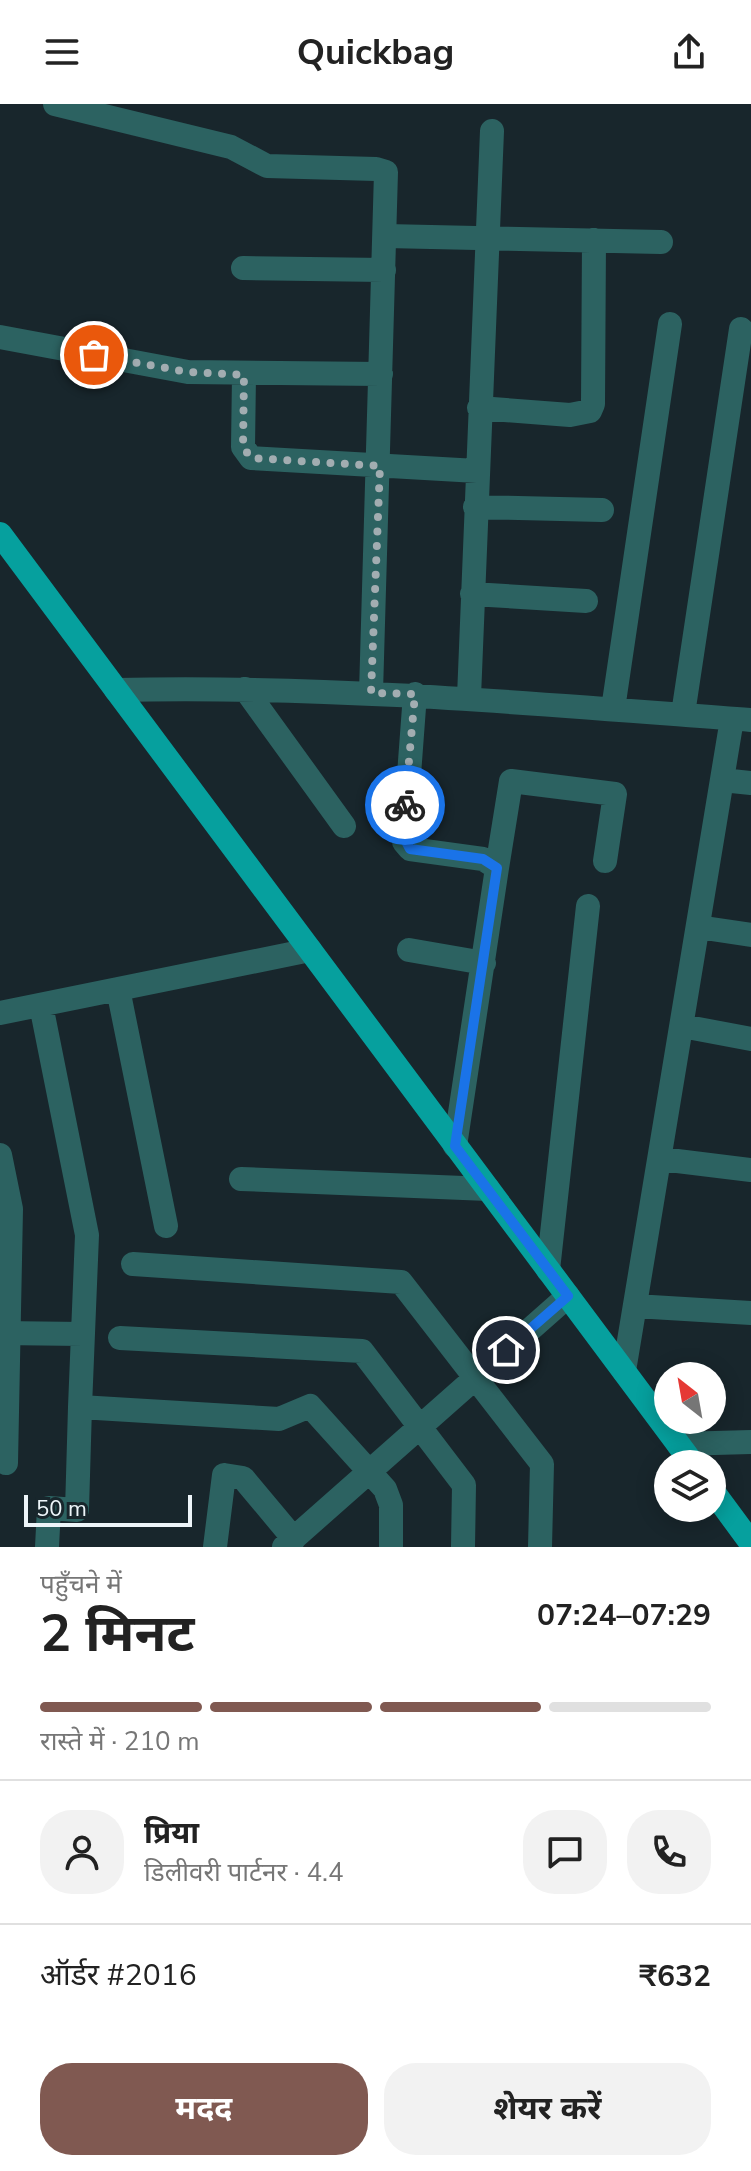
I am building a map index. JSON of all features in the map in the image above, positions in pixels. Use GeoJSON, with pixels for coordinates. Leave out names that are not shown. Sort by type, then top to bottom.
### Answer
{"type":"FeatureCollection","features":[{"type":"Feature","properties":{"kind":"main road"},"geometry":{"type":"LineString","coordinates":[[3,543],[682,1450]]}},
{"type":"Feature","properties":{"kind":"main road"},"geometry":{"type":"LineString","coordinates":[[726,1509],[751,1543]]}},
{"type":"Feature","properties":{"kind":"street"},"geometry":{"type":"LineString","coordinates":[[55,104],[231,147],[267,166],[383,170],[387,176],[371,693]]}},
{"type":"Feature","properties":{"kind":"street"},"geometry":{"type":"LineString","coordinates":[[469,697],[492,131]]}},
{"type":"Feature","properties":{"kind":"street"},"geometry":{"type":"LineString","coordinates":[[386,236],[661,242]]}},
{"type":"Feature","properties":{"kind":"street"},"geometry":{"type":"LineString","coordinates":[[479,408],[570,415],[590,411],[593,404],[594,240]]}},
{"type":"Feature","properties":{"kind":"street"},"geometry":{"type":"LineString","coordinates":[[243,268],[384,270]]}},
{"type":"Feature","properties":{"kind":"street"},"geometry":{"type":"LineString","coordinates":[[613,709],[670,324]]}},
{"type":"Feature","properties":{"kind":"street"},"geometry":{"type":"LineString","coordinates":[[683,714],[741,329]]}},
{"type":"Feature","properties":{"kind":"street"},"geometry":{"type":"LineString","coordinates":[[0,337],[188,372],[244,375],[381,374]]}},
{"type":"Feature","properties":{"kind":"street"},"geometry":{"type":"LineString","coordinates":[[244,375],[243,447],[247,456],[263,461],[477,471]]}},
{"type":"Feature","properties":{"kind":"street"},"geometry":{"type":"LineString","coordinates":[[475,507],[602,510]]}},
{"type":"Feature","properties":{"kind":"street"},"geometry":{"type":"LineString","coordinates":[[472,594],[586,601]]}},
{"type":"Feature","properties":{"kind":"street"},"geometry":{"type":"LineString","coordinates":[[245,689],[344,826]]}},
{"type":"Feature","properties":{"kind":"street"},"geometry":{"type":"LineString","coordinates":[[116,690],[245,689],[415,694],[742,719],[722,780],[624,1371]]}},
{"type":"Feature","properties":{"kind":"street"},"geometry":{"type":"LineString","coordinates":[[415,694],[404,842],[410,849],[483,859],[497,868]]}},
{"type":"Feature","properties":{"kind":"street"},"geometry":{"type":"LineString","coordinates":[[722,780],[751,783]]}},
{"type":"Feature","properties":{"kind":"street"},"geometry":{"type":"LineString","coordinates":[[455,1146],[511,781],[615,794],[605,861]]}},
{"type":"Feature","properties":{"kind":"street"},"geometry":{"type":"LineString","coordinates":[[548,1270],[588,906]]}},
{"type":"Feature","properties":{"kind":"street"},"geometry":{"type":"LineString","coordinates":[[698,927],[751,935]]}},
{"type":"Feature","properties":{"kind":"street"},"geometry":{"type":"LineString","coordinates":[[0,1013],[310,950]]}},
{"type":"Feature","properties":{"kind":"street"},"geometry":{"type":"LineString","coordinates":[[409,950],[484,963]]}},
{"type":"Feature","properties":{"kind":"street"},"geometry":{"type":"LineString","coordinates":[[118,989],[166,1226]]}},
{"type":"Feature","properties":{"kind":"street"},"geometry":{"type":"LineString","coordinates":[[41,1005],[87,1235],[77,1510],[49,1508],[47,1547]]}},
{"type":"Feature","properties":{"kind":"street"},"geometry":{"type":"LineString","coordinates":[[682,1026],[751,1039]]}},
{"type":"Feature","properties":{"kind":"street"},"geometry":{"type":"LineString","coordinates":[[0,1155],[11,1209],[4,1333],[6,1463]]}},
{"type":"Feature","properties":{"kind":"street"},"geometry":{"type":"LineString","coordinates":[[661,1159],[751,1170]]}},
{"type":"Feature","properties":{"kind":"street"},"geometry":{"type":"LineString","coordinates":[[241,1179],[488,1189]]}},
{"type":"Feature","properties":{"kind":"street"},"geometry":{"type":"LineString","coordinates":[[133,1264],[401,1282],[542,1464],[540,1547]]}},
{"type":"Feature","properties":{"kind":"street"},"geometry":{"type":"LineString","coordinates":[[215,1547],[224,1475],[243,1478],[289,1543],[568,1296]]}},
{"type":"Feature","properties":{"kind":"street"},"geometry":{"type":"LineString","coordinates":[[635,1306],[751,1313]]}},
{"type":"Feature","properties":{"kind":"street"},"geometry":{"type":"LineString","coordinates":[[4,1333],[83,1334]]}},
{"type":"Feature","properties":{"kind":"street"},"geometry":{"type":"LineString","coordinates":[[120,1338],[362,1351],[464,1485],[463,1547]]}},
{"type":"Feature","properties":{"kind":"street"},"geometry":{"type":"LineString","coordinates":[[80,1407],[279,1419],[310,1406],[389,1496],[391,1547]]}},
{"type":"Feature","properties":{"kind":"street"},"geometry":{"type":"LineString","coordinates":[[678,1444],[751,1442]]}},
{"type":"Feature","properties":{"kind":"way so far"},"geometry":{"type":"LineString","coordinates":[[94,355],[188,372],[244,375],[243,447],[251,458],[380,466],[371,693],[415,694],[405,805]]}},
{"type":"Feature","properties":{"kind":"route"},"geometry":{"type":"LineString","coordinates":[[405,805],[402,834],[410,849],[483,859],[497,868],[455,1146],[568,1296],[506,1350]]}}]}
